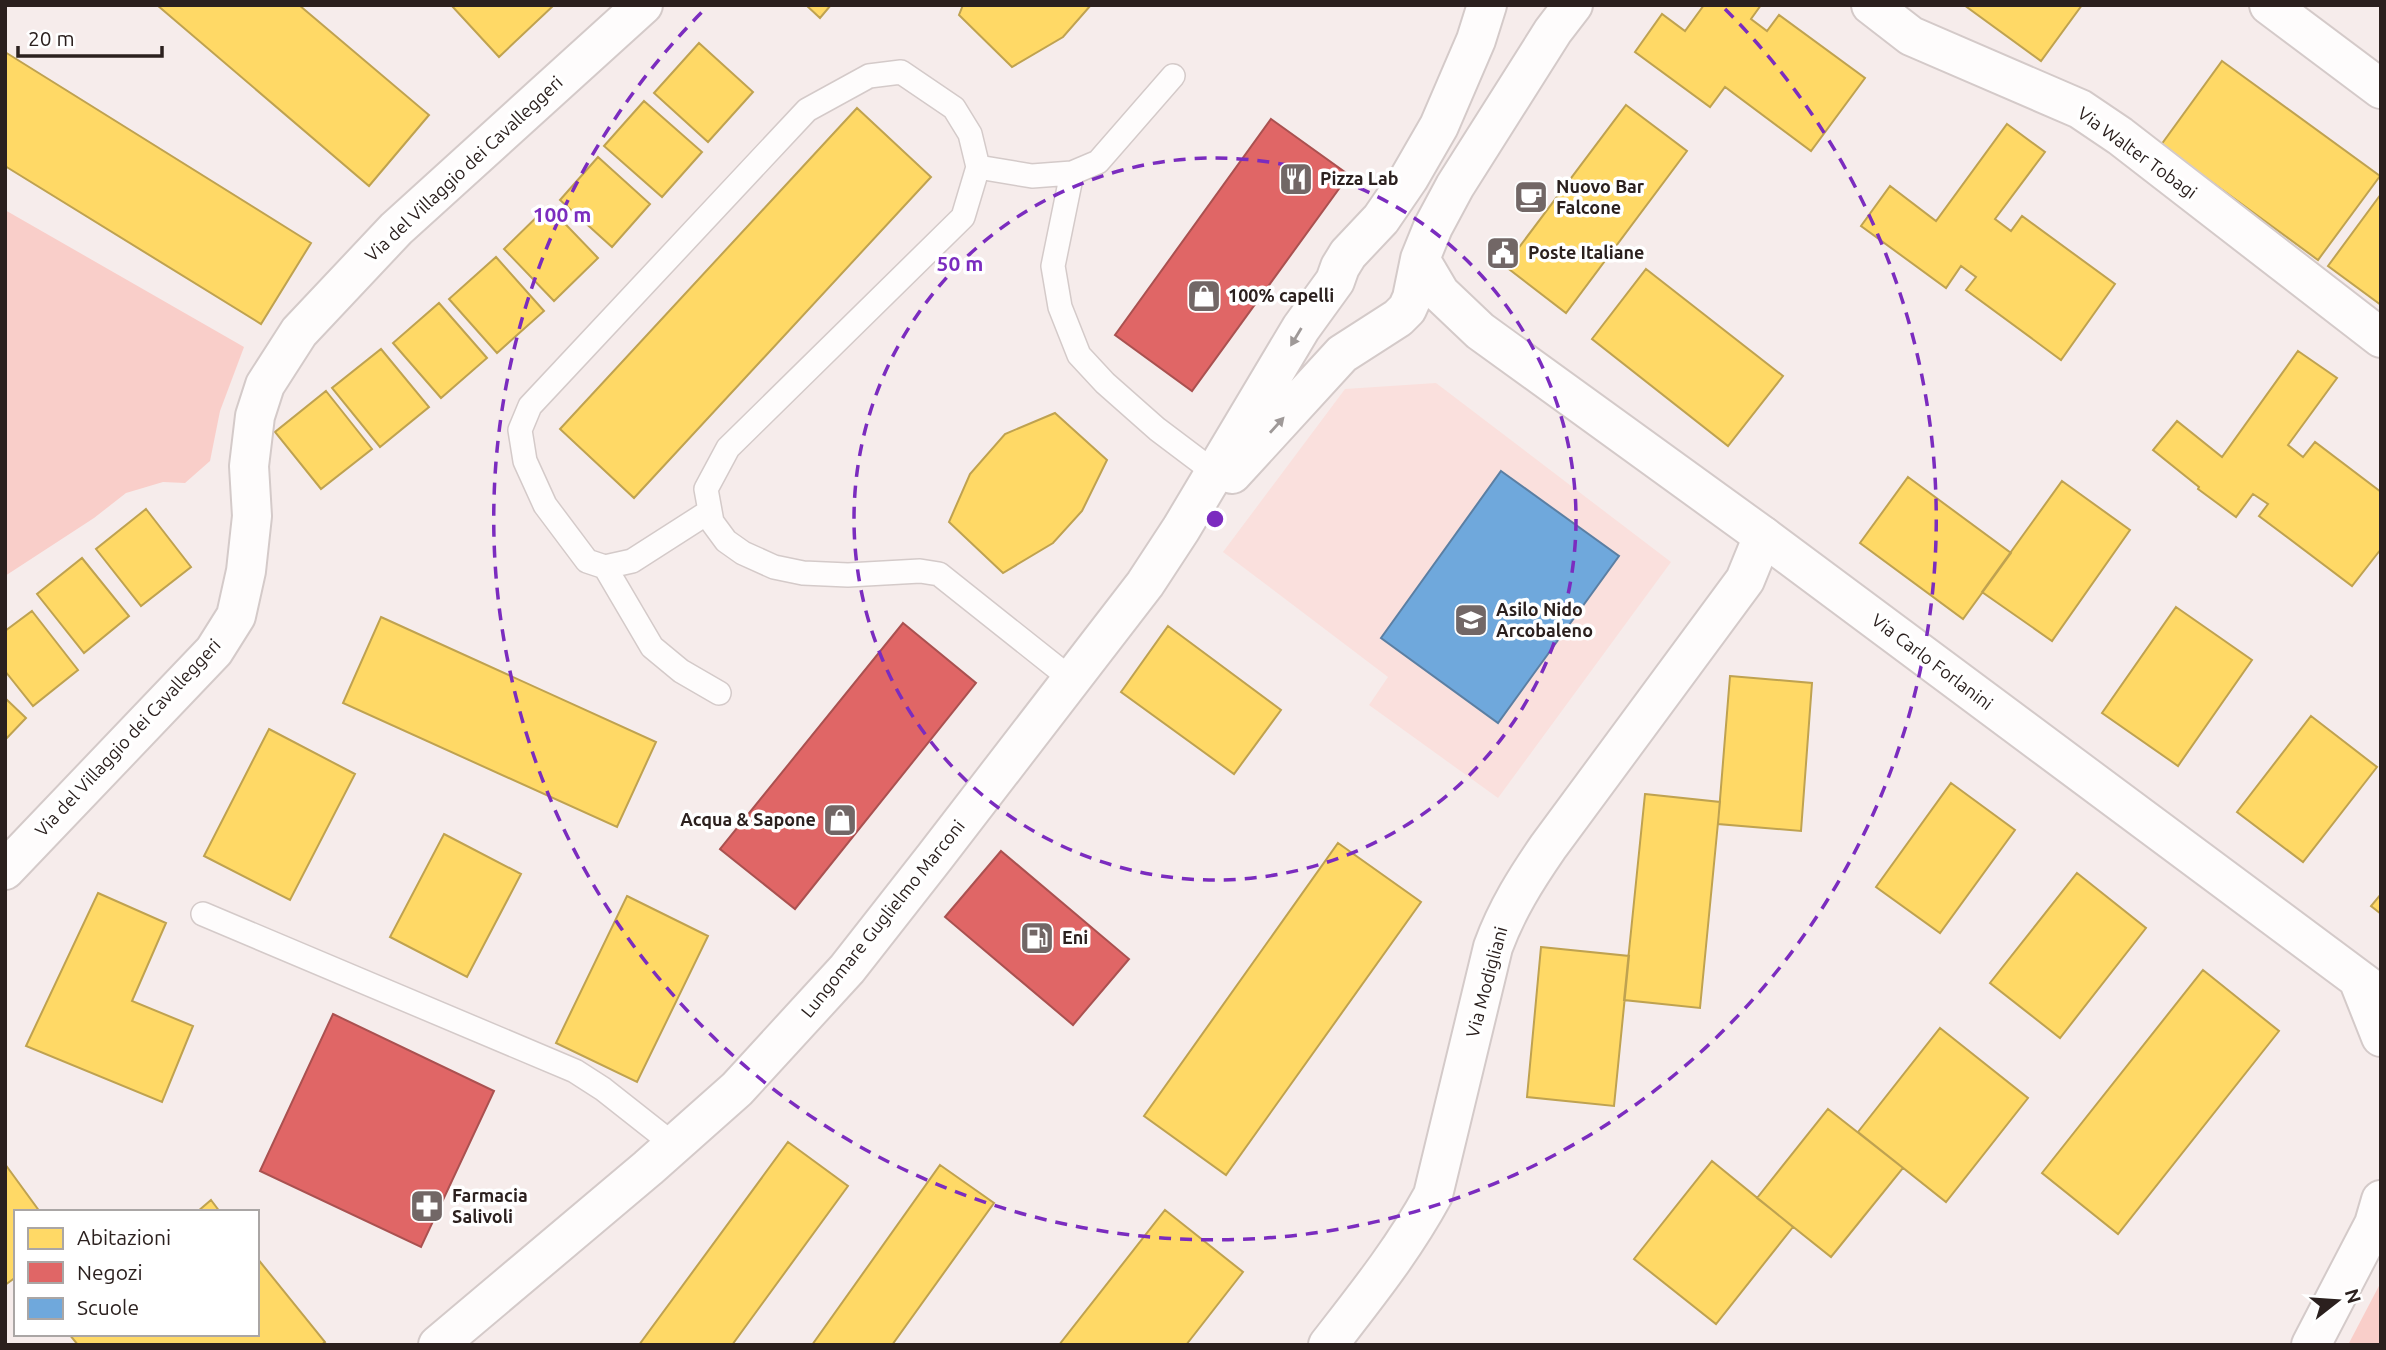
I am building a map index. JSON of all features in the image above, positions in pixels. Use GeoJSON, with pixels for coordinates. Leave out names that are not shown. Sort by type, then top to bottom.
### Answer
{"type":"FeatureCollection","features":[{"type":"Feature","properties":{"kind":"street","name":"Via del Villaggio dei Cavalleggeri"},"geometry":{"type":"LineString","coordinates":[[5,870],[214,651],[236,616],[246,571],[252,516],[249,466],[254,416],[265,385],[299,332],[396,229],[643,5]]}},
{"type":"Feature","properties":{"kind":"street","name":"Lungomare Guglielmo Marconi"},"geometry":{"type":"LineString","coordinates":[[438,1345],[737,1089],[847,969],[1145,584],[1181,529],[1301,328],[1335,281],[1348,254],[1381,219],[1409,178],[1439,125],[1476,40],[1487,5]]}},
{"type":"Feature","properties":{"kind":"street","name":"Lungomare Guglielmo Marconi"},"geometry":{"type":"LineString","coordinates":[[1181,529],[1342,354],[1393,322],[1407,309],[1420,259],[1433,227],[1455,186],[1553,31],[1573,5]]}},
{"type":"Feature","properties":{"kind":"street","name":"Via Walter Tobagi"},"geometry":{"type":"LineString","coordinates":[[1871,5],[1911,36],[2080,109],[2131,145],[2381,338]]}},
{"type":"Feature","properties":{"kind":"street"},"geometry":{"type":"LineString","coordinates":[[2269,5],[2381,89]]}},
{"type":"Feature","properties":{"kind":"street","name":"Via Carlo Forlanini"},"geometry":{"type":"LineString","coordinates":[[1420,259],[1440,293],[1480,331],[1763,536],[2369,987]]}},
{"type":"Feature","properties":{"kind":"street"},"geometry":{"type":"LineString","coordinates":[[1335,281],[1345,309],[1354,317],[1365,324],[1393,322]]}},
{"type":"Feature","properties":{"kind":"street","name":"Via Carlo Forlanini"},"geometry":{"type":"LineString","coordinates":[[1393,322],[1439,321],[1480,331]]}},
{"type":"Feature","properties":{"kind":"street","name":"Via Modigliani"},"geometry":{"type":"LineString","coordinates":[[1328,1345],[1388,1269],[1415,1229],[1433,1195],[1493,947],[1504,916],[1520,888],[1745,580],[1763,536]]}},
{"type":"Feature","properties":{"kind":"street"},"geometry":{"type":"LineString","coordinates":[[2369,987],[2381,1037]]}},
{"type":"Feature","properties":{"kind":"street"},"geometry":{"type":"LineString","coordinates":[[2311,1345],[2378,1214]]}},
{"type":"Feature","properties":{"kind":"lane"},"geometry":{"type":"LineString","coordinates":[[710,511],[632,561],[605,567],[587,561],[545,505],[525,461],[520,430],[530,406],[807,110],[869,76],[901,72],[954,108],[970,134],[978,167],[963,217],[728,447],[706,489],[710,511],[712,522],[726,541],[743,553],[774,567],[803,573],[848,575],[920,570],[939,574],[1072,679]]}},
{"type":"Feature","properties":{"kind":"lane"},"geometry":{"type":"LineString","coordinates":[[978,167],[1032,176],[1072,173],[1098,162],[1173,76]]}},
{"type":"Feature","properties":{"kind":"lane"},"geometry":{"type":"LineString","coordinates":[[1072,173],[1053,266],[1060,307],[1079,355],[1105,383],[1157,429],[1214,472]]}},
{"type":"Feature","properties":{"kind":"lane"},"geometry":{"type":"LineString","coordinates":[[605,567],[652,647],[681,671],[719,693]]}},
{"type":"Feature","properties":{"kind":"lane"},"geometry":{"type":"LineString","coordinates":[[203,914],[575,1071],[603,1089],[674,1145]]}},
{"type":"Feature","properties":{"kind":"shaded area"},"geometry":{"type":"Polygon","coordinates":[[[5,210],[244,347],[220,411],[210,461],[185,483],[163,482],[126,493],[94,518],[5,576],[5,210]]]}},
{"type":"Feature","properties":{"kind":"shaded area","name":"Asilo Nido Arcobaleno"},"geometry":{"type":"Polygon","coordinates":[[[1436,383],[1671,562],[1498,798],[1369,705],[1388,677],[1223,552],[1345,389],[1436,383]]]}},
{"type":"Feature","properties":{"kind":"shaded area"},"geometry":{"type":"Polygon","coordinates":[[[2381,1282],[2381,1345],[2348,1345],[2381,1282]]]}},
{"type":"Feature","properties":{"kind":"building: Abitazioni"},"geometry":{"type":"Polygon","coordinates":[[[157,5],[299,5],[429,115],[369,186],[157,5]]]}},
{"type":"Feature","properties":{"kind":"building: Abitazioni"},"geometry":{"type":"Polygon","coordinates":[[[451,5],[554,5],[499,57],[451,5]]]}},
{"type":"Feature","properties":{"kind":"building: Abitazioni"},"geometry":{"type":"Polygon","coordinates":[[[806,5],[831,5],[820,18],[806,5]]]}},
{"type":"Feature","properties":{"kind":"building: Abitazioni"},"geometry":{"type":"Polygon","coordinates":[[[963,5],[1091,5],[1063,37],[1012,67],[959,15],[963,5]]]}},
{"type":"Feature","properties":{"kind":"building: Abitazioni"},"geometry":{"type":"Polygon","coordinates":[[[1704,5],[1761,5],[1751,19],[1767,31],[1779,15],[1865,78],[1811,151],[1725,87],[1710,107],[1635,52],[1662,14],[1685,31],[1704,5]]]}},
{"type":"Feature","properties":{"kind":"building: Abitazioni"},"geometry":{"type":"Polygon","coordinates":[[[1964,5],[2082,5],[2041,61],[1964,5]]]}},
{"type":"Feature","properties":{"kind":"building: Abitazioni"},"geometry":{"type":"Polygon","coordinates":[[[699,43],[753,92],[708,142],[654,93],[699,43]]]}},
{"type":"Feature","properties":{"kind":"building: Abitazioni"},"geometry":{"type":"Polygon","coordinates":[[[5,52],[311,243],[261,324],[5,166],[5,52]]]}},
{"type":"Feature","properties":{"kind":"building: Abitazioni"},"geometry":{"type":"Polygon","coordinates":[[[2222,61],[2380,176],[2318,260],[2161,145],[2222,61]]]}},
{"type":"Feature","properties":{"kind":"building: Abitazioni"},"geometry":{"type":"Polygon","coordinates":[[[644,101],[702,152],[662,197],[604,146],[644,101]]]}},
{"type":"Feature","properties":{"kind":"building: Abitazioni"},"geometry":{"type":"Polygon","coordinates":[[[1626,105],[1687,151],[1566,313],[1505,266],[1626,105]]]}},
{"type":"Feature","properties":{"kind":"building: Abitazioni"},"geometry":{"type":"Polygon","coordinates":[[[857,108],[931,177],[634,498],[560,429],[857,108]]]}},
{"type":"Feature","properties":{"kind":"building: Abitazioni"},"geometry":{"type":"Polygon","coordinates":[[[2007,124],[2045,152],[1995,219],[2011,231],[2022,216],[2115,284],[2061,360],[1966,290],[1976,277],[1961,266],[1946,288],[1861,226],[1890,186],[1936,221],[2007,124]]]}},
{"type":"Feature","properties":{"kind":"building: Abitazioni"},"geometry":{"type":"Polygon","coordinates":[[[598,157],[650,204],[612,247],[560,200],[598,157]]]}},
{"type":"Feature","properties":{"kind":"building: Abitazioni"},"geometry":{"type":"Polygon","coordinates":[[[2381,194],[2381,305],[2328,266],[2381,194]]]}},
{"type":"Feature","properties":{"kind":"building: Abitazioni"},"geometry":{"type":"Polygon","coordinates":[[[548,206],[598,258],[554,301],[504,249],[548,206]]]}},
{"type":"Feature","properties":{"kind":"building: Abitazioni"},"geometry":{"type":"Polygon","coordinates":[[[496,257],[544,311],[497,353],[449,299],[496,257]]]}},
{"type":"Feature","properties":{"kind":"building: Abitazioni"},"geometry":{"type":"Polygon","coordinates":[[[1646,269],[1783,376],[1728,446],[1592,339],[1646,269]]]}},
{"type":"Feature","properties":{"kind":"building: Abitazioni"},"geometry":{"type":"Polygon","coordinates":[[[439,303],[487,358],[441,398],[393,343],[439,303]]]}},
{"type":"Feature","properties":{"kind":"building: Abitazioni"},"geometry":{"type":"Polygon","coordinates":[[[381,349],[429,407],[380,447],[332,388],[381,349]]]}},
{"type":"Feature","properties":{"kind":"building: Abitazioni"},"geometry":{"type":"Polygon","coordinates":[[[2298,351],[2337,378],[2288,445],[2303,457],[2315,442],[2381,492],[2381,549],[2352,586],[2259,516],[2268,504],[2253,494],[2236,517],[2153,450],[2177,421],[2222,457],[2298,351]]]}},
{"type":"Feature","properties":{"kind":"building: Abitazioni"},"geometry":{"type":"Polygon","coordinates":[[[326,391],[372,449],[321,489],[275,432],[326,391]]]}},
{"type":"Feature","properties":{"kind":"building: Abitazioni"},"geometry":{"type":"Polygon","coordinates":[[[1055,413],[1107,460],[1082,511],[1053,543],[1003,573],[949,522],[970,474],[1005,434],[1055,413]]]}},
{"type":"Feature","properties":{"kind":"building: Abitazioni"},"geometry":{"type":"Polygon","coordinates":[[[1908,477],[2011,553],[1963,619],[1860,543],[1908,477]]]}},
{"type":"Feature","properties":{"kind":"building: Abitazioni"},"geometry":{"type":"Polygon","coordinates":[[[2062,481],[2130,530],[2052,641],[1982,592],[2062,481]]]}},
{"type":"Feature","properties":{"kind":"building: Abitazioni"},"geometry":{"type":"Polygon","coordinates":[[[146,509],[191,567],[141,606],[96,549],[146,509]]]}},
{"type":"Feature","properties":{"kind":"building: Abitazioni"},"geometry":{"type":"Polygon","coordinates":[[[82,558],[129,616],[84,653],[37,594],[82,558]]]}},
{"type":"Feature","properties":{"kind":"building: Abitazioni"},"geometry":{"type":"Polygon","coordinates":[[[2176,607],[2252,660],[2178,766],[2102,713],[2176,607]]]}},
{"type":"Feature","properties":{"kind":"building: Abitazioni"},"geometry":{"type":"Polygon","coordinates":[[[32,611],[78,670],[33,706],[5,671],[5,631],[32,611]]]}},
{"type":"Feature","properties":{"kind":"building: Abitazioni"},"geometry":{"type":"Polygon","coordinates":[[[381,617],[656,742],[617,827],[343,703],[381,617]]]}},
{"type":"Feature","properties":{"kind":"building: Abitazioni"},"geometry":{"type":"Polygon","coordinates":[[[1168,626],[1281,710],[1234,774],[1121,692],[1168,626]]]}},
{"type":"Feature","properties":{"kind":"building: Abitazioni"},"geometry":{"type":"Polygon","coordinates":[[[1730,676],[1812,683],[1801,831],[1718,824],[1730,676]]]}},
{"type":"Feature","properties":{"kind":"building: Abitazioni"},"geometry":{"type":"Polygon","coordinates":[[[5,698],[26,718],[5,740],[5,698]]]}},
{"type":"Feature","properties":{"kind":"building: Abitazioni"},"geometry":{"type":"Polygon","coordinates":[[[2311,716],[2377,767],[2303,862],[2237,812],[2311,716]]]}},
{"type":"Feature","properties":{"kind":"building: Abitazioni"},"geometry":{"type":"Polygon","coordinates":[[[269,729],[355,774],[290,900],[204,856],[269,729]]]}},
{"type":"Feature","properties":{"kind":"building: Abitazioni"},"geometry":{"type":"Polygon","coordinates":[[[1951,783],[2015,830],[1940,933],[1876,887],[1951,783]]]}},
{"type":"Feature","properties":{"kind":"building: Abitazioni"},"geometry":{"type":"Polygon","coordinates":[[[1645,794],[1720,802],[1700,1008],[1624,1000],[1645,794]]]}},
{"type":"Feature","properties":{"kind":"building: Abitazioni"},"geometry":{"type":"Polygon","coordinates":[[[444,834],[521,874],[467,977],[390,937],[444,834]]]}},
{"type":"Feature","properties":{"kind":"building: Abitazioni"},"geometry":{"type":"Polygon","coordinates":[[[1338,843],[1421,902],[1226,1175],[1144,1116],[1338,843]]]}},
{"type":"Feature","properties":{"kind":"building: Abitazioni"},"geometry":{"type":"Polygon","coordinates":[[[2077,873],[2146,928],[2060,1038],[1990,983],[2077,873]]]}},
{"type":"Feature","properties":{"kind":"building: Abitazioni"},"geometry":{"type":"Polygon","coordinates":[[[98,893],[166,923],[132,1001],[193,1026],[162,1102],[26,1046],[98,893]]]}},
{"type":"Feature","properties":{"kind":"building: Abitazioni"},"geometry":{"type":"Polygon","coordinates":[[[2381,894],[2381,914],[2371,906],[2381,894]]]}},
{"type":"Feature","properties":{"kind":"building: Abitazioni"},"geometry":{"type":"Polygon","coordinates":[[[627,896],[708,936],[637,1082],[556,1043],[627,896]]]}},
{"type":"Feature","properties":{"kind":"building: Abitazioni"},"geometry":{"type":"Polygon","coordinates":[[[1541,947],[1629,956],[1614,1106],[1527,1097],[1541,947]]]}},
{"type":"Feature","properties":{"kind":"building: Abitazioni"},"geometry":{"type":"Polygon","coordinates":[[[2203,970],[2279,1031],[2118,1234],[2042,1173],[2203,970]]]}},
{"type":"Feature","properties":{"kind":"building: Abitazioni"},"geometry":{"type":"Polygon","coordinates":[[[1940,1028],[2028,1098],[1946,1202],[1858,1132],[1940,1028]]]}},
{"type":"Feature","properties":{"kind":"building: Abitazioni"},"geometry":{"type":"Polygon","coordinates":[[[1828,1109],[1903,1168],[1831,1257],[1757,1198],[1828,1109]]]}},
{"type":"Feature","properties":{"kind":"building: Abitazioni"},"geometry":{"type":"Polygon","coordinates":[[[788,1142],[848,1186],[732,1345],[639,1345],[788,1142]]]}},
{"type":"Feature","properties":{"kind":"building: Abitazioni"},"geometry":{"type":"Polygon","coordinates":[[[1712,1161],[1793,1227],[1716,1324],[1634,1259],[1712,1161]]]}},
{"type":"Feature","properties":{"kind":"building: Abitazioni"},"geometry":{"type":"Polygon","coordinates":[[[5,1164],[39,1210],[14,1210],[14,1278],[5,1285],[5,1164]]]}},
{"type":"Feature","properties":{"kind":"building: Abitazioni"},"geometry":{"type":"Polygon","coordinates":[[[940,1165],[994,1203],[892,1345],[812,1345],[940,1165]]]}},
{"type":"Feature","properties":{"kind":"building: Abitazioni"},"geometry":{"type":"Polygon","coordinates":[[[211,1200],[218,1210],[199,1210],[211,1200]]]}},
{"type":"Feature","properties":{"kind":"building: Abitazioni"},"geometry":{"type":"Polygon","coordinates":[[[1165,1210],[1243,1272],[1186,1345],[1059,1345],[1165,1210]]]}},
{"type":"Feature","properties":{"kind":"building: Abitazioni"},"geometry":{"type":"Polygon","coordinates":[[[259,1260],[325,1342],[321,1345],[78,1345],[71,1336],[259,1336],[259,1260]]]}},
{"type":"Feature","properties":{"kind":"building: Negozi"},"geometry":{"type":"Polygon","coordinates":[[[1271,119],[1349,175],[1192,391],[1115,335],[1271,119]]]}},
{"type":"Feature","properties":{"kind":"building: Negozi"},"geometry":{"type":"Polygon","coordinates":[[[903,623],[976,683],[795,909],[720,849],[903,623]]]}},
{"type":"Feature","properties":{"kind":"building: Negozi","name":"Eni"},"geometry":{"type":"Polygon","coordinates":[[[1001,851],[1129,959],[1073,1025],[945,917],[1001,851]]]}},
{"type":"Feature","properties":{"kind":"building: Negozi"},"geometry":{"type":"Polygon","coordinates":[[[333,1014],[494,1091],[421,1247],[260,1171],[333,1014]]]}},
{"type":"Feature","properties":{"kind":"building: Scuole"},"geometry":{"type":"Polygon","coordinates":[[[1501,471],[1619,556],[1498,723],[1381,638],[1501,471]]]}},
{"type":"Feature","properties":{"kind":"place","name":"Pizza Lab"},"geometry":{"type":"Point","coordinates":[1296,179]}},
{"type":"Feature","properties":{"kind":"place","name":"Nuovo Bar Falcone"},"geometry":{"type":"Point","coordinates":[1531,197]}},
{"type":"Feature","properties":{"kind":"place","name":"Poste Italiane"},"geometry":{"type":"Point","coordinates":[1503,253]}},
{"type":"Feature","properties":{"kind":"place","name":"100% capelli"},"geometry":{"type":"Point","coordinates":[1204,296]}},
{"type":"Feature","properties":{"kind":"place","name":"Asilo Nido Arcobaleno"},"geometry":{"type":"Point","coordinates":[1471,620]}},
{"type":"Feature","properties":{"kind":"place","name":"Acqua & Sapone"},"geometry":{"type":"Point","coordinates":[840,820]}},
{"type":"Feature","properties":{"kind":"place","name":"Eni"},"geometry":{"type":"Point","coordinates":[1037,938]}},
{"type":"Feature","properties":{"kind":"place","name":"Farmacia Salivoli"},"geometry":{"type":"Point","coordinates":[427,1206]}}]}
